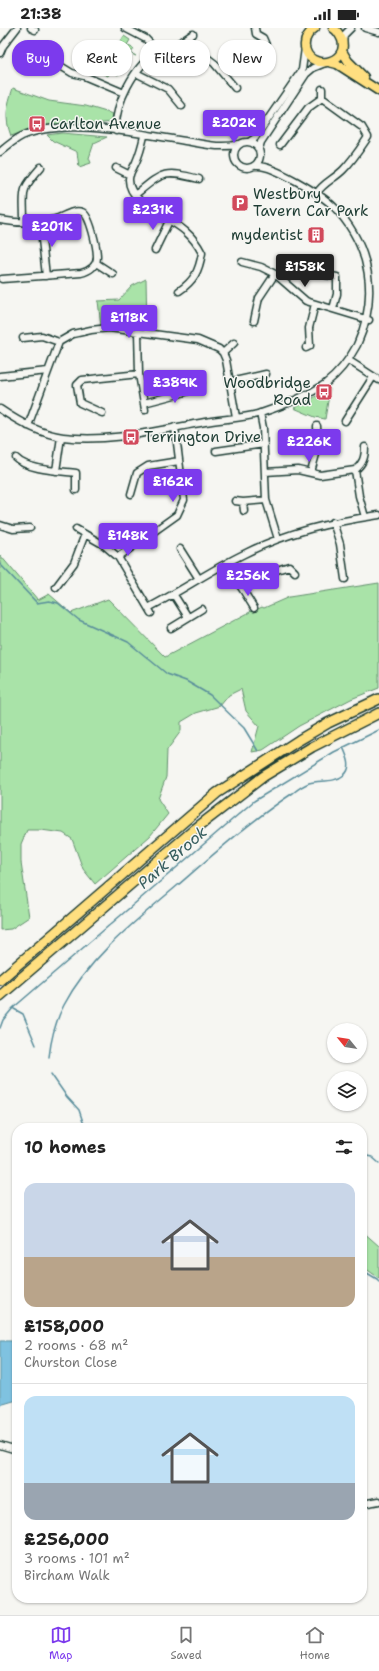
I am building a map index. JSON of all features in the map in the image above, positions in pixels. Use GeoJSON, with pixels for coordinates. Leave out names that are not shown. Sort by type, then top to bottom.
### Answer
{"type":"FeatureCollection","features":[{"type":"Feature","properties":{"kind":"highway"},"geometry":{"type":"LineString","coordinates":[[0,980],[217,793],[328,723],[379,699]]}},
{"type":"Feature","properties":{"kind":"highway"},"geometry":{"type":"LineString","coordinates":[[0,996],[195,829],[264,776],[312,747],[379,713]]}},
{"type":"Feature","properties":{"kind":"main road"},"geometry":{"type":"LineString","coordinates":[[304,28],[306,44],[311,58],[316,61],[337,64],[379,91]]}},
{"type":"Feature","properties":{"kind":"main road"},"geometry":{"type":"LineString","coordinates":[[306,44],[311,31],[315,28]]}},
{"type":"Feature","properties":{"kind":"main road"},"geometry":{"type":"LineString","coordinates":[[333,28],[340,34],[342,47],[354,68],[379,91]]}},
{"type":"Feature","properties":{"kind":"main road"},"geometry":{"type":"LineString","coordinates":[[327,63],[336,59],[342,47]]}},
{"type":"Feature","properties":{"kind":"street"},"geometry":{"type":"LineString","coordinates":[[0,53],[3,46],[17,28]]}},
{"type":"Feature","properties":{"kind":"street"},"geometry":{"type":"LineString","coordinates":[[125,28],[147,40]]}},
{"type":"Feature","properties":{"kind":"street"},"geometry":{"type":"LineString","coordinates":[[256,28],[256,34],[265,36],[265,40]]}},
{"type":"Feature","properties":{"kind":"street"},"geometry":{"type":"LineString","coordinates":[[342,47],[344,35],[351,28]]}},
{"type":"Feature","properties":{"kind":"street"},"geometry":{"type":"LineString","coordinates":[[365,28],[379,32]]}},
{"type":"Feature","properties":{"kind":"street"},"geometry":{"type":"LineString","coordinates":[[184,40],[191,36],[192,40]]}},
{"type":"Feature","properties":{"kind":"street"},"geometry":{"type":"LineString","coordinates":[[0,151],[17,139],[42,130],[85,128],[116,131],[220,147],[249,142],[255,138],[302,70],[306,44]]}},
{"type":"Feature","properties":{"kind":"street"},"geometry":{"type":"LineString","coordinates":[[210,60],[235,88]]}},
{"type":"Feature","properties":{"kind":"street"},"geometry":{"type":"LineString","coordinates":[[259,150],[261,142],[306,74],[313,68],[327,63]]}},
{"type":"Feature","properties":{"kind":"street"},"geometry":{"type":"LineString","coordinates":[[64,68],[72,73],[84,76],[124,93]]}},
{"type":"Feature","properties":{"kind":"street"},"geometry":{"type":"LineString","coordinates":[[116,131],[119,109],[124,93],[140,68]]}},
{"type":"Feature","properties":{"kind":"street"},"geometry":{"type":"LineString","coordinates":[[136,74],[168,89],[182,106]]}},
{"type":"Feature","properties":{"kind":"street"},"geometry":{"type":"LineString","coordinates":[[322,89],[322,98]]}},
{"type":"Feature","properties":{"kind":"street"},"geometry":{"type":"LineString","coordinates":[[322,98],[362,127],[368,137]]}},
{"type":"Feature","properties":{"kind":"street"},"geometry":{"type":"LineString","coordinates":[[280,145],[308,108],[322,98]]}},
{"type":"Feature","properties":{"kind":"street"},"geometry":{"type":"LineString","coordinates":[[144,136],[141,149],[130,175],[130,187],[135,195],[148,207],[185,230],[198,245],[202,253],[198,270],[190,283],[179,291]]}},
{"type":"Feature","properties":{"kind":"street"},"geometry":{"type":"LineString","coordinates":[[368,137],[376,138]]}},
{"type":"Feature","properties":{"kind":"street"},"geometry":{"type":"LineString","coordinates":[[317,193],[321,187],[342,171],[354,158],[368,137]]}},
{"type":"Feature","properties":{"kind":"street"},"geometry":{"type":"LineString","coordinates":[[249,142],[256,144],[259,150],[260,156],[256,166]]}},
{"type":"Feature","properties":{"kind":"street"},"geometry":{"type":"LineString","coordinates":[[233,158],[235,149],[239,144]]}},
{"type":"Feature","properties":{"kind":"street"},"geometry":{"type":"LineString","coordinates":[[0,409],[28,426],[62,437],[93,439],[121,436],[260,413],[294,400],[324,384],[335,375],[348,360],[359,342],[369,320],[372,297],[372,282],[364,250],[359,240],[346,220],[332,205],[317,193],[272,169],[256,166],[250,169],[241,167],[237,164],[228,151],[220,147]]}},
{"type":"Feature","properties":{"kind":"street"},"geometry":{"type":"LineString","coordinates":[[260,156],[272,169]]}},
{"type":"Feature","properties":{"kind":"street"},"geometry":{"type":"LineString","coordinates":[[24,222],[23,191],[41,167]]}},
{"type":"Feature","properties":{"kind":"street"},"geometry":{"type":"LineString","coordinates":[[116,168],[130,175]]}},
{"type":"Feature","properties":{"kind":"street"},"geometry":{"type":"LineString","coordinates":[[135,195],[162,174],[175,173],[198,179]]}},
{"type":"Feature","properties":{"kind":"street"},"geometry":{"type":"LineString","coordinates":[[0,220],[40,222],[55,219],[78,211],[86,214],[89,220],[97,256],[96,263],[91,269],[82,273],[46,276],[5,276]]}},
{"type":"Feature","properties":{"kind":"street"},"geometry":{"type":"LineString","coordinates":[[155,250],[169,221]]}},
{"type":"Feature","properties":{"kind":"street"},"geometry":{"type":"LineString","coordinates":[[40,222],[46,276]]}},
{"type":"Feature","properties":{"kind":"street"},"geometry":{"type":"LineString","coordinates":[[242,262],[261,267],[275,274],[306,301],[369,320]]}},
{"type":"Feature","properties":{"kind":"street"},"geometry":{"type":"LineString","coordinates":[[96,263],[113,274]]}},
{"type":"Feature","properties":{"kind":"street"},"geometry":{"type":"LineString","coordinates":[[254,321],[260,298],[275,274]]}},
{"type":"Feature","properties":{"kind":"street"},"geometry":{"type":"LineString","coordinates":[[326,275],[337,276],[337,294],[332,309]]}},
{"type":"Feature","properties":{"kind":"street"},"geometry":{"type":"LineString","coordinates":[[315,304],[309,328],[308,347],[318,344]]}},
{"type":"Feature","properties":{"kind":"street"},"geometry":{"type":"LineString","coordinates":[[28,426],[59,342],[73,334],[109,328],[198,340],[214,346],[223,353],[236,417]]}},
{"type":"Feature","properties":{"kind":"street"},"geometry":{"type":"LineString","coordinates":[[138,332],[139,374],[145,410]]}},
{"type":"Feature","properties":{"kind":"street"},"geometry":{"type":"LineString","coordinates":[[23,338],[42,336],[50,337],[59,342]]}},
{"type":"Feature","properties":{"kind":"street"},"geometry":{"type":"LineString","coordinates":[[223,353],[234,343]]}},
{"type":"Feature","properties":{"kind":"street"},"geometry":{"type":"LineString","coordinates":[[345,421],[349,413],[376,379],[348,360]]}},
{"type":"Feature","properties":{"kind":"street"},"geometry":{"type":"LineString","coordinates":[[0,376],[48,371]]}},
{"type":"Feature","properties":{"kind":"street"},"geometry":{"type":"LineString","coordinates":[[102,412],[80,403],[77,385],[82,380],[139,374]]}},
{"type":"Feature","properties":{"kind":"street"},"geometry":{"type":"LineString","coordinates":[[230,382],[266,374]]}},
{"type":"Feature","properties":{"kind":"street"},"geometry":{"type":"LineString","coordinates":[[144,403],[186,394],[189,385],[188,377]]}},
{"type":"Feature","properties":{"kind":"street"},"geometry":{"type":"LineString","coordinates":[[189,385],[201,383]]}},
{"type":"Feature","properties":{"kind":"street"},"geometry":{"type":"LineString","coordinates":[[260,413],[263,428],[266,500],[278,539]]}},
{"type":"Feature","properties":{"kind":"street"},"geometry":{"type":"LineString","coordinates":[[349,413],[355,417]]}},
{"type":"Feature","properties":{"kind":"street"},"geometry":{"type":"LineString","coordinates":[[311,472],[318,447],[317,426]]}},
{"type":"Feature","properties":{"kind":"street"},"geometry":{"type":"LineString","coordinates":[[118,557],[177,515],[184,500],[175,427]]}},
{"type":"Feature","properties":{"kind":"street"},"geometry":{"type":"LineString","coordinates":[[56,471],[62,437]]}},
{"type":"Feature","properties":{"kind":"street"},"geometry":{"type":"LineString","coordinates":[[220,448],[264,444]]}},
{"type":"Feature","properties":{"kind":"street"},"geometry":{"type":"LineString","coordinates":[[265,472],[298,470],[320,475],[355,470],[365,456],[365,447]]}},
{"type":"Feature","properties":{"kind":"street"},"geometry":{"type":"LineString","coordinates":[[16,458],[21,463],[56,471],[76,473],[76,490]]}},
{"type":"Feature","properties":{"kind":"street"},"geometry":{"type":"LineString","coordinates":[[131,494],[138,473],[148,466],[179,461]]}},
{"type":"Feature","properties":{"kind":"street"},"geometry":{"type":"LineString","coordinates":[[355,470],[359,496],[365,517]]}},
{"type":"Feature","properties":{"kind":"street"},"geometry":{"type":"LineString","coordinates":[[235,501],[243,502],[266,500]]}},
{"type":"Feature","properties":{"kind":"street"},"geometry":{"type":"LineString","coordinates":[[243,502],[244,511]]}},
{"type":"Feature","properties":{"kind":"street"},"geometry":{"type":"LineString","coordinates":[[76,529],[104,545],[118,557],[150,611],[199,579],[244,554],[278,539],[333,522],[379,514]]}},
{"type":"Feature","properties":{"kind":"street"},"geometry":{"type":"LineString","coordinates":[[333,522],[340,544],[345,579]]}},
{"type":"Feature","properties":{"kind":"street"},"geometry":{"type":"LineString","coordinates":[[0,525],[13,529],[30,528]]}},
{"type":"Feature","properties":{"kind":"street"},"geometry":{"type":"LineString","coordinates":[[56,587],[74,563],[85,534]]}},
{"type":"Feature","properties":{"kind":"street"},"geometry":{"type":"LineString","coordinates":[[180,549],[199,579]]}},
{"type":"Feature","properties":{"kind":"street"},"geometry":{"type":"LineString","coordinates":[[226,564],[254,608]]}},
{"type":"Feature","properties":{"kind":"street"},"geometry":{"type":"LineString","coordinates":[[243,590],[268,573],[289,566],[294,572]]}},
{"type":"Feature","properties":{"kind":"street"},"geometry":{"type":"LineString","coordinates":[[174,595],[188,617]]}},
{"type":"Feature","properties":{"kind":"street"},"geometry":{"type":"LineString","coordinates":[[171,628],[202,609]]}},
{"type":"Feature","properties":{"kind":"street"},"geometry":{"type":"LineString","coordinates":[[0,1445],[12,1449]]}},
{"type":"Feature","properties":{"kind":"street"},"geometry":{"type":"LineString","coordinates":[[367,1503],[379,1501]]}},
{"type":"Feature","properties":{"kind":"green space"},"geometry":{"type":"Polygon","coordinates":[[[124,36],[130,40],[122,40],[124,36]]]}},
{"type":"Feature","properties":{"kind":"green space"},"geometry":{"type":"Polygon","coordinates":[[[13,88],[49,101],[86,106],[113,114],[112,122],[93,124],[60,124],[35,128],[11,136],[7,112],[13,88]]]}},
{"type":"Feature","properties":{"kind":"green space"},"geometry":{"type":"Polygon","coordinates":[[[62,133],[107,137],[94,143],[89,158],[91,163],[79,167],[77,152],[53,141],[47,135],[62,133]]]}},
{"type":"Feature","properties":{"kind":"green space"},"geometry":{"type":"Polygon","coordinates":[[[146,279],[147,328],[113,325],[101,326],[98,301],[119,300],[132,286],[146,279]]]}},
{"type":"Feature","properties":{"kind":"green space"},"geometry":{"type":"Polygon","coordinates":[[[330,389],[325,419],[315,417],[294,408],[330,389]]]}},
{"type":"Feature","properties":{"kind":"green space"},"geometry":{"type":"Polygon","coordinates":[[[0,555],[38,600],[49,594],[71,613],[108,599],[165,657],[250,612],[254,608],[256,610],[262,607],[264,608],[289,597],[379,583],[379,688],[351,699],[299,726],[263,750],[252,752],[259,726],[246,711],[241,689],[229,695],[220,706],[196,713],[181,722],[181,731],[167,750],[166,777],[158,799],[168,814],[150,836],[95,884],[83,869],[72,839],[63,833],[27,830],[21,844],[21,862],[29,917],[11,929],[0,930],[0,555]]]}},
{"type":"Feature","properties":{"kind":"green space"},"geometry":{"type":"Polygon","coordinates":[[[367,1235],[379,1246],[379,1278],[367,1270],[367,1235]]]}},
{"type":"Feature","properties":{"kind":"water"},"geometry":{"type":"Polygon","coordinates":[[[0,1341],[12,1341],[12,1401],[0,1405],[0,1341]]]}},
{"type":"Feature","properties":{"kind":"waterway"},"geometry":{"type":"LineString","coordinates":[[0,564],[37,603],[49,601],[58,603],[79,620],[128,642],[167,674],[186,681],[210,695],[244,728],[258,751]]}},
{"type":"Feature","properties":{"kind":"waterway","name":"Park Brook"},"geometry":{"type":"LineString","coordinates":[[0,1028],[3,1020],[13,1008],[254,801],[334,752],[379,730]]}},
{"type":"Feature","properties":{"kind":"waterway"},"geometry":{"type":"LineString","coordinates":[[49,1057],[54,1031],[64,1005],[74,987],[100,955],[146,912],[263,814],[307,784],[336,779],[344,775],[347,772],[349,765],[343,747]]}},
{"type":"Feature","properties":{"kind":"waterway"},"geometry":{"type":"LineString","coordinates":[[14,1009],[23,1014],[36,1045]]}},
{"type":"Feature","properties":{"kind":"waterway"},"geometry":{"type":"LineString","coordinates":[[51,1074],[67,1097],[79,1110],[84,1123]]}},
{"type":"Feature","properties":{"kind":"waterway"},"geometry":{"type":"LineString","coordinates":[[367,1156],[372,1157],[379,1163]]}},
{"type":"Feature","properties":{"kind":"waterway"},"geometry":{"type":"LineString","coordinates":[[367,1273],[379,1281]]}},
{"type":"Feature","properties":{"kind":"place","name":"Carlton Avenue"},"geometry":{"type":"Point","coordinates":[37,124]}},
{"type":"Feature","properties":{"kind":"place","name":"Westbury Tavern Car Park"},"geometry":{"type":"Point","coordinates":[240,203]}},
{"type":"Feature","properties":{"kind":"place","name":"mydentist"},"geometry":{"type":"Point","coordinates":[316,235]}},
{"type":"Feature","properties":{"kind":"place","name":"Woodbridge Road"},"geometry":{"type":"Point","coordinates":[324,392]}},
{"type":"Feature","properties":{"kind":"place","name":"Terrington Drive"},"geometry":{"type":"Point","coordinates":[131,437]}}]}
